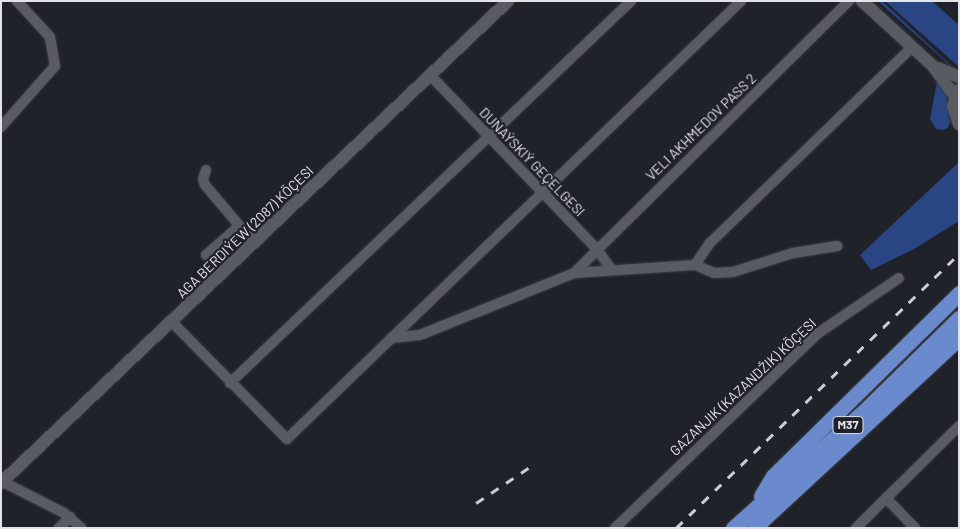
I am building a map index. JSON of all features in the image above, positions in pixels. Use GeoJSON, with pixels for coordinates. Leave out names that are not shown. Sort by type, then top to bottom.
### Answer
{"type":"FeatureCollection","features":[{"type":"Feature","properties":{"kind":"highway"},"geometry":{"type":"LineString","coordinates":[[752,510],[774,476],[959,293]]}},
{"type":"Feature","properties":{"kind":"highway","name":"M37"},"geometry":{"type":"LineString","coordinates":[[733,528],[865,410],[959,318]]}},
{"type":"Feature","properties":{"kind":"highway","name":"M37"},"geometry":{"type":"LineString","coordinates":[[754,528],[959,338]]}},
{"type":"Feature","properties":{"kind":"street"},"geometry":{"type":"LineString","coordinates":[[1,127],[55,66],[50,37],[17,1]]}},
{"type":"Feature","properties":{"kind":"street","name":"AGA BERDIÝEW (2087) KÖÇESI"},"geometry":{"type":"LineString","coordinates":[[2,483],[508,1]]}},
{"type":"Feature","properties":{"kind":"street"},"geometry":{"type":"LineString","coordinates":[[230,382],[631,1]]}},
{"type":"Feature","properties":{"kind":"street"},"geometry":{"type":"LineString","coordinates":[[172,322],[287,439],[741,1]]}},
{"type":"Feature","properties":{"kind":"street","name":"VELI AKHMEDOV PASS 2"},"geometry":{"type":"LineString","coordinates":[[574,273],[596,248],[849,1]]}},
{"type":"Feature","properties":{"kind":"street"},"geometry":{"type":"LineString","coordinates":[[862,1],[933,66],[957,93],[953,112],[959,124]]}},
{"type":"Feature","properties":{"kind":"street"},"geometry":{"type":"LineString","coordinates":[[695,265],[710,243],[912,46]]}},
{"type":"Feature","properties":{"kind":"street"},"geometry":{"type":"LineString","coordinates":[[933,66],[959,77]]}},
{"type":"Feature","properties":{"kind":"street","name":"DUNAÝSKIÝ GEÇELGESI"},"geometry":{"type":"LineString","coordinates":[[430,75],[596,248],[612,270]]}},
{"type":"Feature","properties":{"kind":"street"},"geometry":{"type":"LineString","coordinates":[[206,170],[203,179],[205,185],[254,244]]}},
{"type":"Feature","properties":{"kind":"street"},"geometry":{"type":"LineString","coordinates":[[206,255],[238,227]]}},
{"type":"Feature","properties":{"kind":"street"},"geometry":{"type":"LineString","coordinates":[[391,338],[432,331],[574,273],[695,265],[714,273],[733,272],[793,253],[837,246]]}},
{"type":"Feature","properties":{"kind":"street","name":"GAZANJIK (KAZANDŽIK) KÖÇESI"},"geometry":{"type":"LineString","coordinates":[[614,528],[817,334],[899,278]]}},
{"type":"Feature","properties":{"kind":"street"},"geometry":{"type":"LineString","coordinates":[[856,528],[959,426]]}},
{"type":"Feature","properties":{"kind":"street"},"geometry":{"type":"LineString","coordinates":[[2,483],[70,517],[81,528]]}},
{"type":"Feature","properties":{"kind":"street"},"geometry":{"type":"LineString","coordinates":[[886,498],[915,528]]}},
{"type":"Feature","properties":{"kind":"street"},"geometry":{"type":"LineString","coordinates":[[59,528],[70,517]]}},
{"type":"Feature","properties":{"kind":"shaded area"},"geometry":{"type":"Polygon","coordinates":[[[878,1],[882,1],[959,73],[956,71],[878,1]]]}},
{"type":"Feature","properties":{"kind":"shaded area"},"geometry":{"type":"Polygon","coordinates":[[[885,1],[932,1],[959,25],[959,67],[885,1]]]}},
{"type":"Feature","properties":{"kind":"shaded area"},"geometry":{"type":"Polygon","coordinates":[[[937,81],[946,90],[950,122],[948,128],[943,130],[936,129],[930,119],[937,81]]]}},
{"type":"Feature","properties":{"kind":"shaded area"},"geometry":{"type":"Polygon","coordinates":[[[959,162],[959,221],[914,249],[871,270],[860,255],[959,162]]]}},
{"type":"Feature","properties":{"kind":"railway"},"geometry":{"type":"LineString","coordinates":[[676,528],[959,254]]}},
{"type":"Feature","properties":{"kind":"railway"},"geometry":{"type":"LineString","coordinates":[[476,503],[534,464]]}}]}
